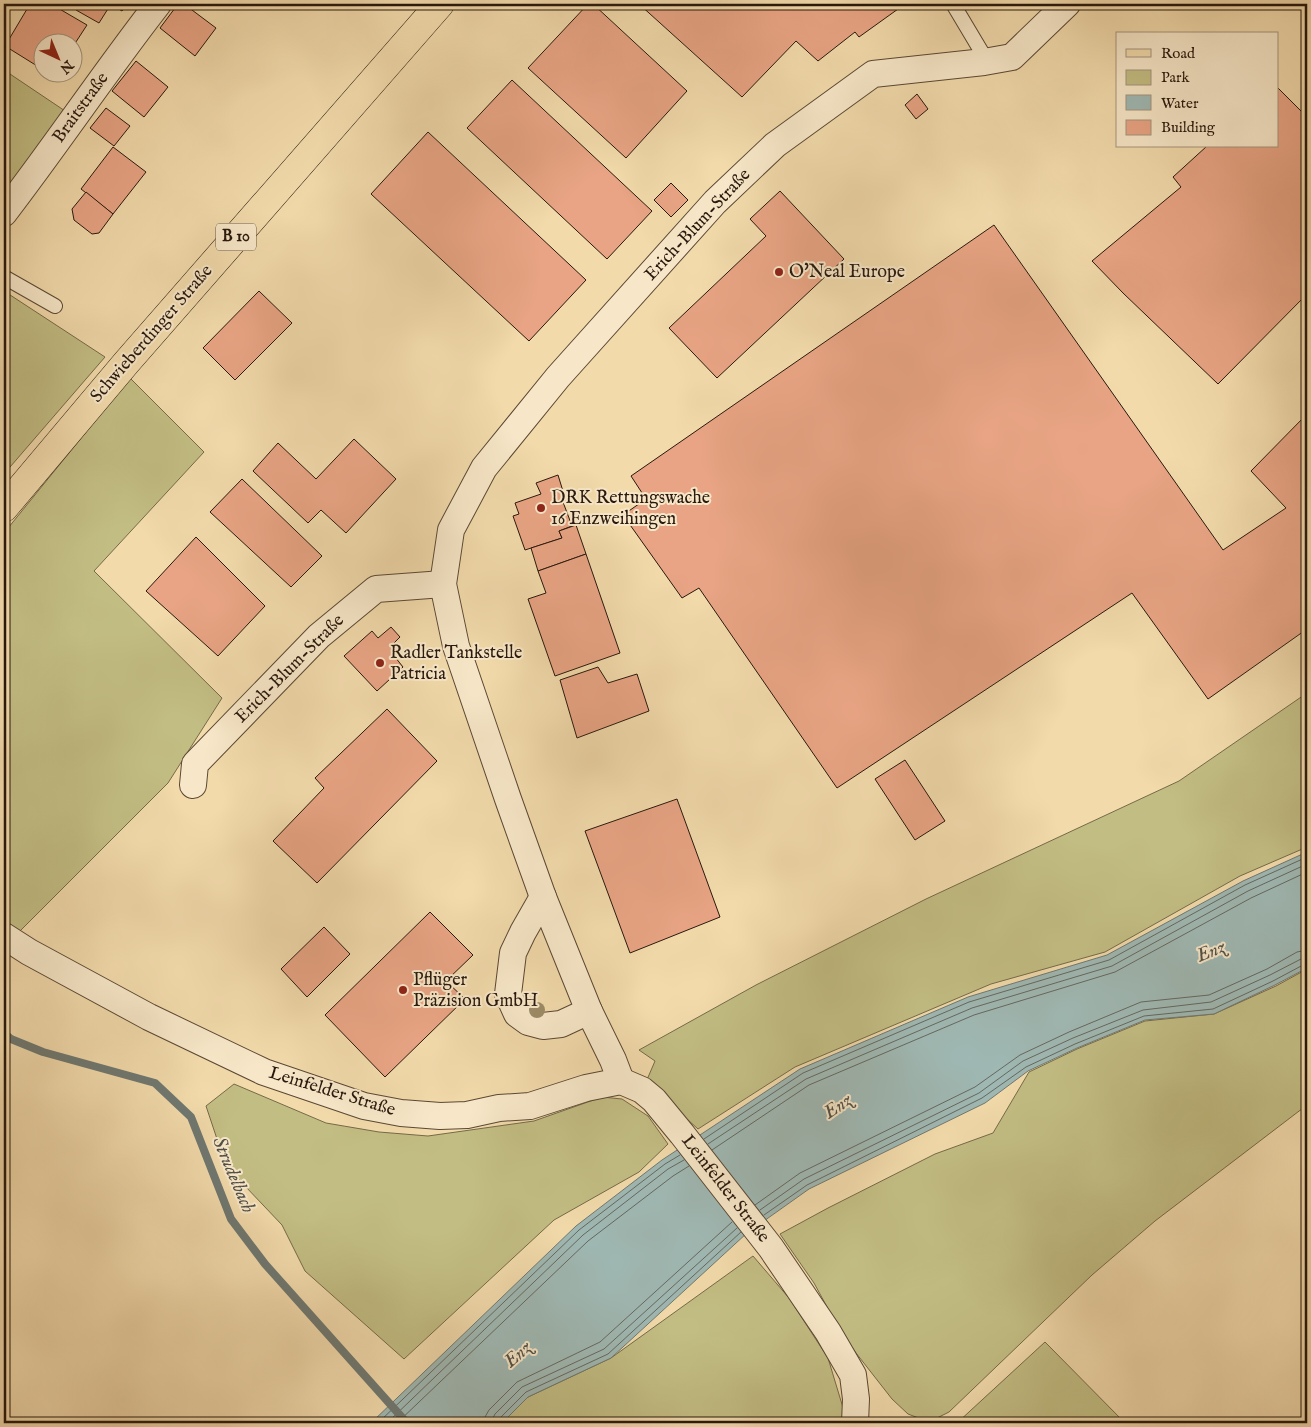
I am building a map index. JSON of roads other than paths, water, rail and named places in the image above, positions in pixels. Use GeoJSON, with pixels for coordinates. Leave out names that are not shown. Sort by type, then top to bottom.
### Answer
{"type":"FeatureCollection","features":[{"type":"Feature","properties":{"kind":"main road","name":"Schwieberdinger Straße"},"geometry":{"type":"LineString","coordinates":[[4,508],[126,363],[440,4]]}},
{"type":"Feature","properties":{"kind":"street","name":"Braitstraße"},"geometry":{"type":"LineString","coordinates":[[4,213],[158,4]]}},
{"type":"Feature","properties":{"kind":"street","name":"Erich-Blum-Straße"},"geometry":{"type":"LineString","coordinates":[[621,1081],[589,1011],[543,898],[456,646],[444,584],[451,530],[484,468],[558,377],[715,202],[775,145],[873,74],[1012,57],[1067,4]]}},
{"type":"Feature","properties":{"kind":"street","name":"Erich-Blum-Straße"},"geometry":{"type":"LineString","coordinates":[[193,786],[195,764],[318,636],[376,589],[444,584]]}},
{"type":"Feature","properties":{"kind":"street"},"geometry":{"type":"LineString","coordinates":[[543,898],[513,953],[508,994],[517,1014],[528,1022],[543,1026],[561,1024],[589,1011]]}},
{"type":"Feature","properties":{"kind":"street","name":"Leinfelder Straße"},"geometry":{"type":"LineString","coordinates":[[4,936],[29,952],[149,1017],[264,1072],[364,1106],[401,1113],[440,1116],[467,1115],[499,1108],[530,1106],[586,1088],[621,1081],[642,1090],[654,1100],[682,1134],[771,1248],[828,1332],[853,1375],[856,1399],[855,1423]]}},
{"type":"Feature","properties":{"kind":"lane"},"geometry":{"type":"LineString","coordinates":[[953,4],[987,61]]}},
{"type":"Feature","properties":{"kind":"lane"},"geometry":{"type":"LineString","coordinates":[[4,278],[55,306]]}},
{"type":"Feature","properties":{"kind":"water","name":"Enz"},"geometry":{"type":"Polygon","coordinates":[[[1307,852],[1307,968],[1214,1014],[1145,1020],[1077,1048],[1028,1071],[985,1103],[809,1189],[747,1233],[611,1358],[528,1397],[502,1423],[371,1423],[576,1226],[662,1160],[800,1069],[968,997],[1107,955],[1243,881],[1307,852]]]}},
{"type":"Feature","properties":{"kind":"waterway","name":"Strudelbach"},"geometry":{"type":"LineString","coordinates":[[4,1033],[11,1039],[43,1052],[155,1083],[191,1117],[231,1219],[265,1264],[407,1423]]}},
{"type":"Feature","properties":{"kind":"place","name":"O'Neal Europe"},"geometry":{"type":"Point","coordinates":[779,272]}},
{"type":"Feature","properties":{"kind":"place","name":"DRK Rettungswache 16 Enzweihingen"},"geometry":{"type":"Point","coordinates":[541,508]}},
{"type":"Feature","properties":{"kind":"place","name":"Radler Tankstelle Patricia"},"geometry":{"type":"Point","coordinates":[380,663]}},
{"type":"Feature","properties":{"kind":"place","name":"Pflüger Präzision GmbH"},"geometry":{"type":"Point","coordinates":[403,990]}}]}
